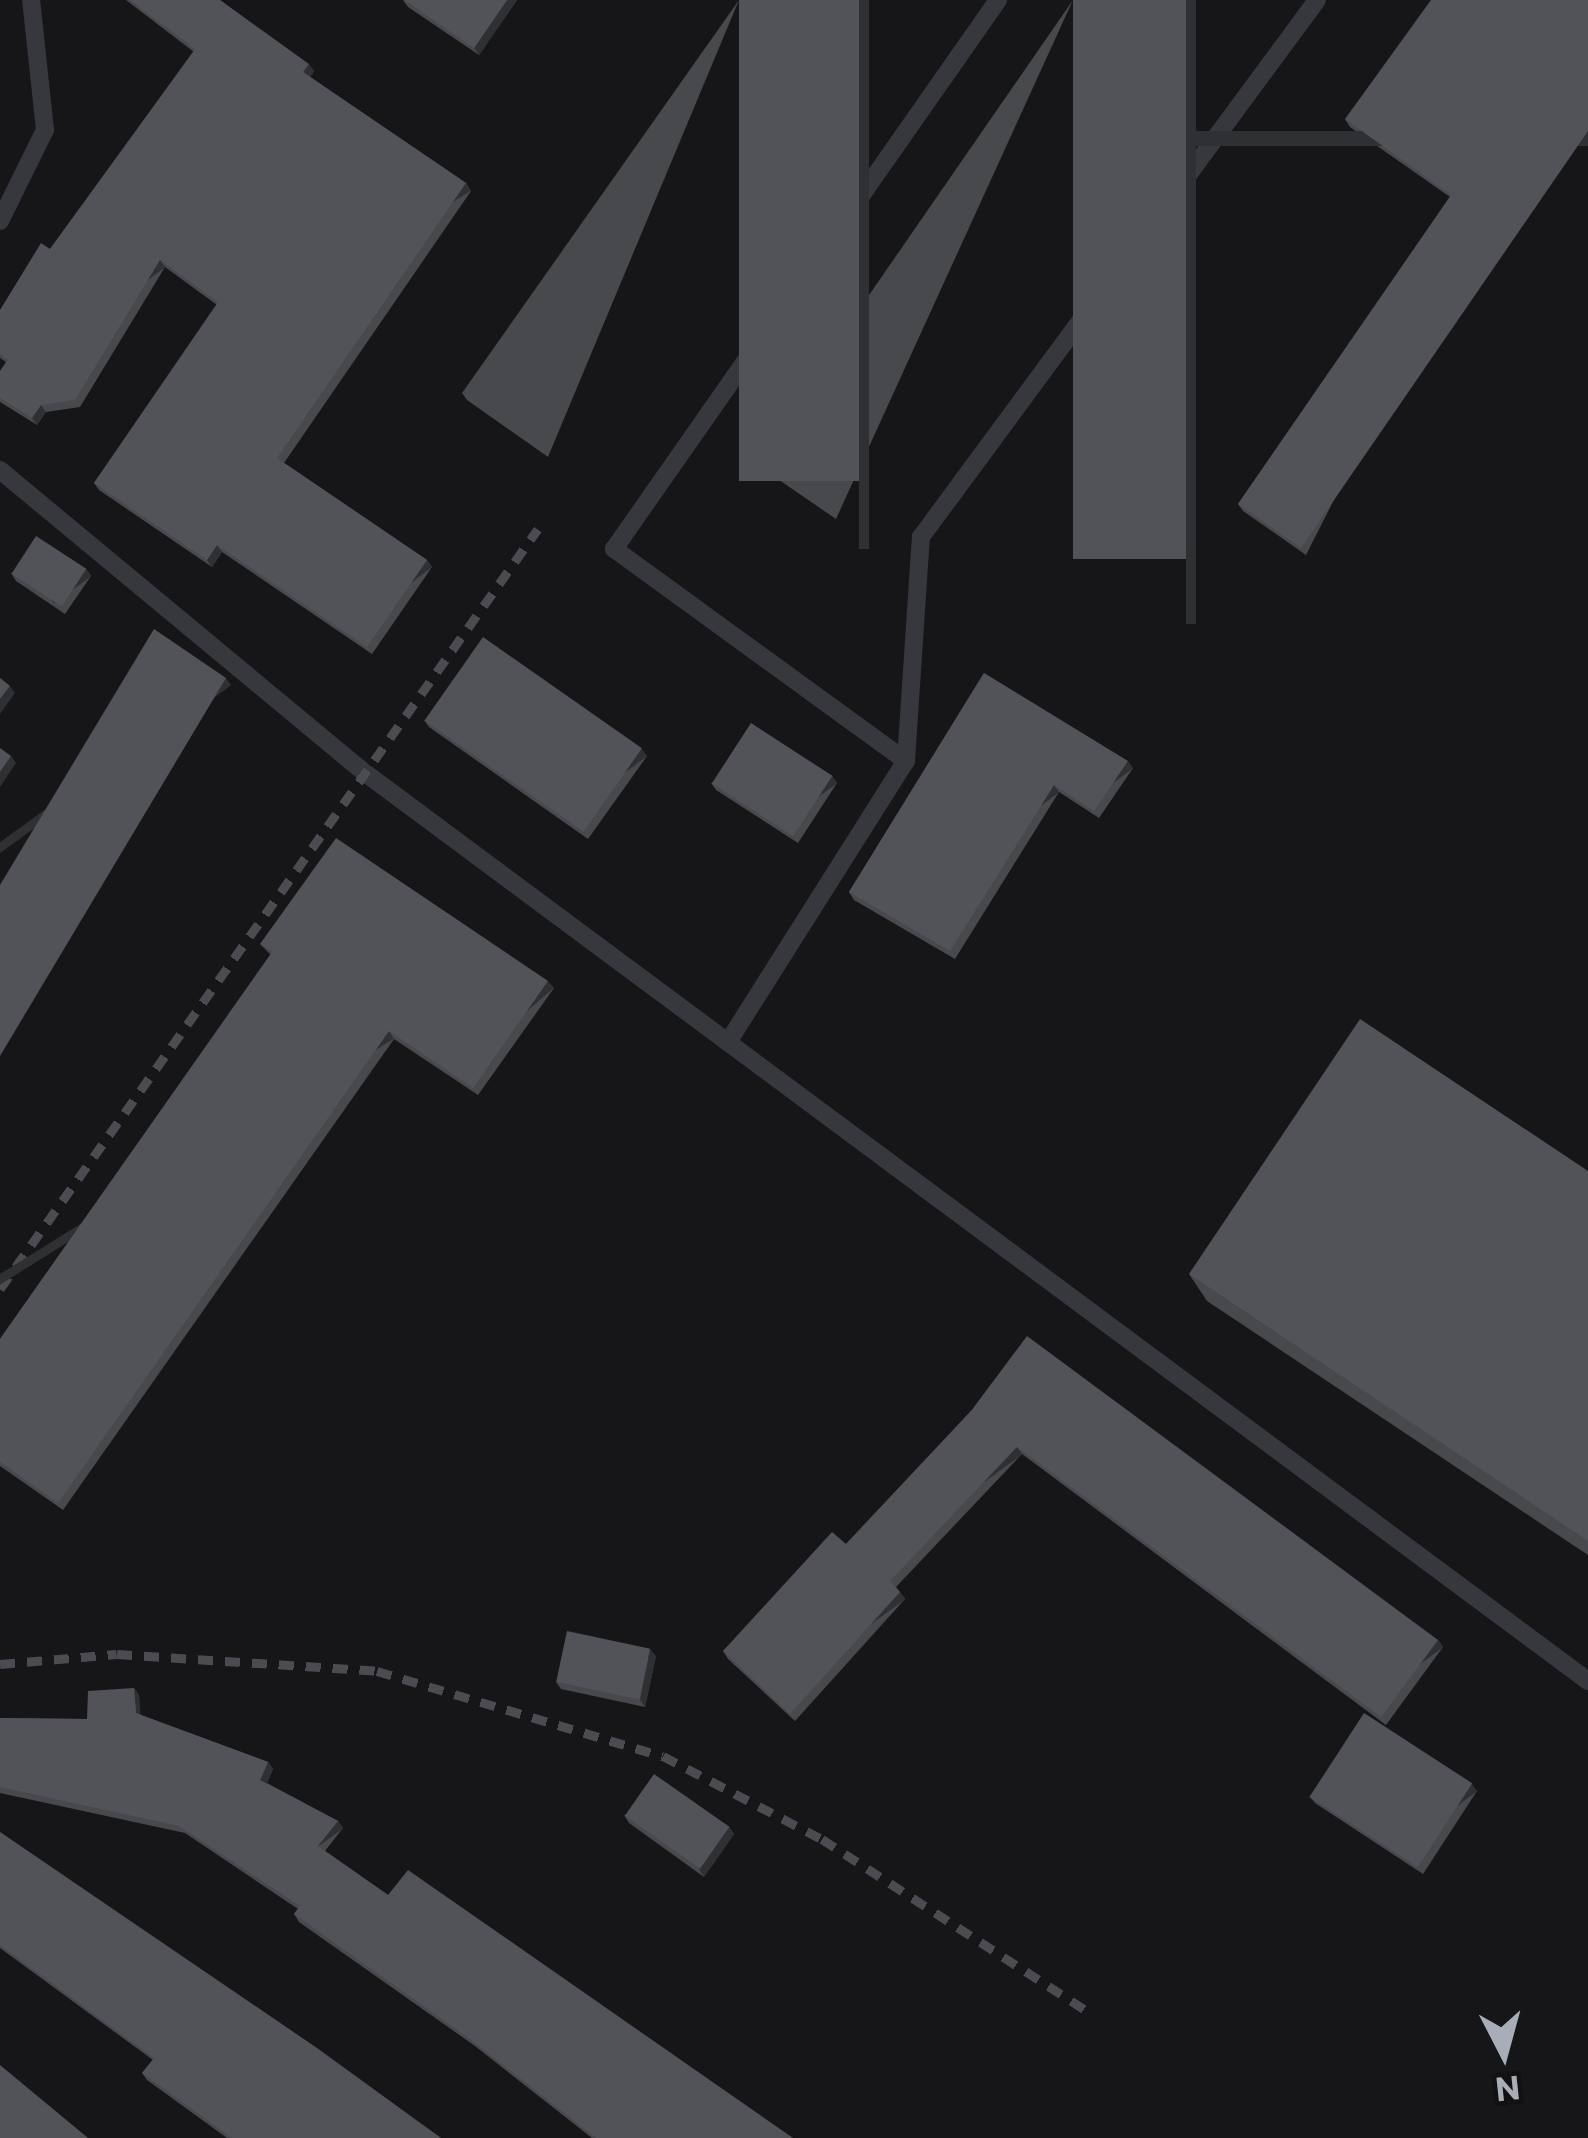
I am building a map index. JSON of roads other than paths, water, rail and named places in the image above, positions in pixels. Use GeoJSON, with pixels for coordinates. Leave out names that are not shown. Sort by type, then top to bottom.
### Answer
{"type":"FeatureCollection","features":[{"type":"Feature","properties":{"kind":"lane"},"geometry":{"type":"LineString","coordinates":[[0,221],[44,130],[31,0]]}},
{"type":"Feature","properties":{"kind":"lane"},"geometry":{"type":"LineString","coordinates":[[906,760],[614,549],[998,0]]}},
{"type":"Feature","properties":{"kind":"lane"},"geometry":{"type":"LineString","coordinates":[[730,1040],[906,760],[921,537],[1317,0]]}},
{"type":"Feature","properties":{"kind":"lane"},"geometry":{"type":"LineString","coordinates":[[0,470],[368,775],[1588,1681]]}},
{"type":"Feature","properties":{"kind":"railway"},"geometry":{"type":"LineString","coordinates":[[0,1289],[538,529]]}},
{"type":"Feature","properties":{"kind":"railway"},"geometry":{"type":"LineString","coordinates":[[0,1664],[117,1654],[377,1671],[663,1756],[822,1839],[1091,2014]]}}]}
